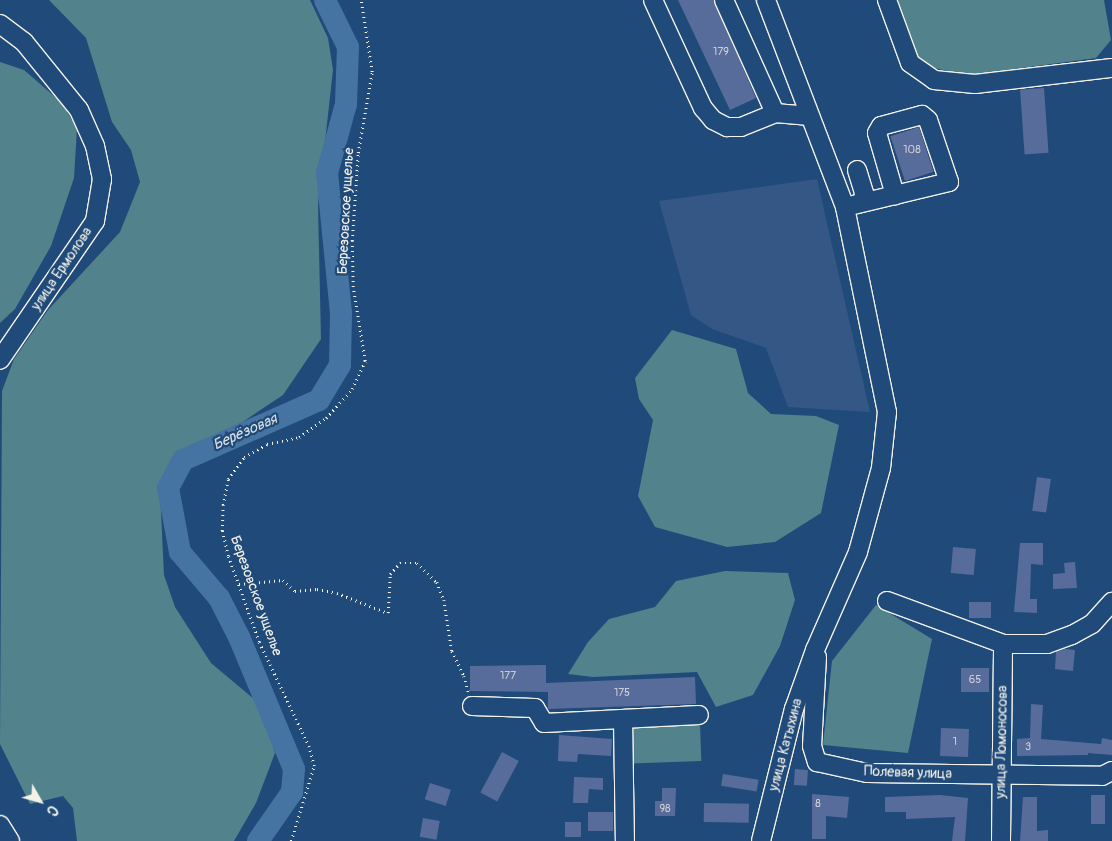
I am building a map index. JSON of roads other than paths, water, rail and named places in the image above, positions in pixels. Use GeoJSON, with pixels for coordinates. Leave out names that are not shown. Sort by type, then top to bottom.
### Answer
{"type":"FeatureCollection","features":[{"type":"Feature","properties":{"kind":"street"},"geometry":{"type":"LineString","coordinates":[[653,0],[703,108],[713,120],[727,127],[741,127],[775,113],[810,116]]}},
{"type":"Feature","properties":{"kind":"street"},"geometry":{"type":"LineString","coordinates":[[724,0],[775,113]]}},
{"type":"Feature","properties":{"kind":"street","name":"улица Катыхина"},"geometry":{"type":"LineString","coordinates":[[761,841],[794,709],[815,650],[858,552],[881,468],[887,412],[845,207],[766,0]]}},
{"type":"Feature","properties":{"kind":"street"},"geometry":{"type":"LineString","coordinates":[[888,0],[910,63],[934,80],[975,84],[1112,68]]}},
{"type":"Feature","properties":{"kind":"street","name":"улица Ермолова"},"geometry":{"type":"LineString","coordinates":[[0,24],[24,42],[79,110],[95,146],[102,179],[95,221],[0,360]]}},
{"type":"Feature","properties":{"kind":"street"},"geometry":{"type":"LineString","coordinates":[[845,207],[950,182],[928,120],[922,115],[882,126],[877,133],[895,195]]}},
{"type":"Feature","properties":{"kind":"street"},"geometry":{"type":"LineString","coordinates":[[857,170],[864,194],[863,202]]}},
{"type":"Feature","properties":{"kind":"street"},"geometry":{"type":"LineString","coordinates":[[886,601],[1003,644],[1047,644],[1072,635],[1092,624],[1112,602]]}},
{"type":"Feature","properties":{"kind":"street","name":"улица Ломоносова"},"geometry":{"type":"LineString","coordinates":[[1001,841],[1003,644]]}},
{"type":"Feature","properties":{"kind":"street","name":"Полевая улица"},"geometry":{"type":"LineString","coordinates":[[815,650],[818,662],[812,746],[817,762],[867,773],[1102,776],[1112,771]]}},
{"type":"Feature","properties":{"kind":"street"},"geometry":{"type":"LineString","coordinates":[[472,706],[535,708],[544,723],[699,715]]}},
{"type":"Feature","properties":{"kind":"street"},"geometry":{"type":"LineString","coordinates":[[623,719],[625,841]]}},
{"type":"Feature","properties":{"kind":"street"},"geometry":{"type":"LineString","coordinates":[[0,825],[10,841]]}},
{"type":"Feature","properties":{"kind":"waterway","name":"Берёзовая"},"geometry":{"type":"LineString","coordinates":[[258,841],[292,792],[294,769],[239,637],[219,598],[180,552],[168,488],[183,460],[319,400],[340,365],[341,313],[327,173],[346,104],[348,47],[325,0]]}}]}
